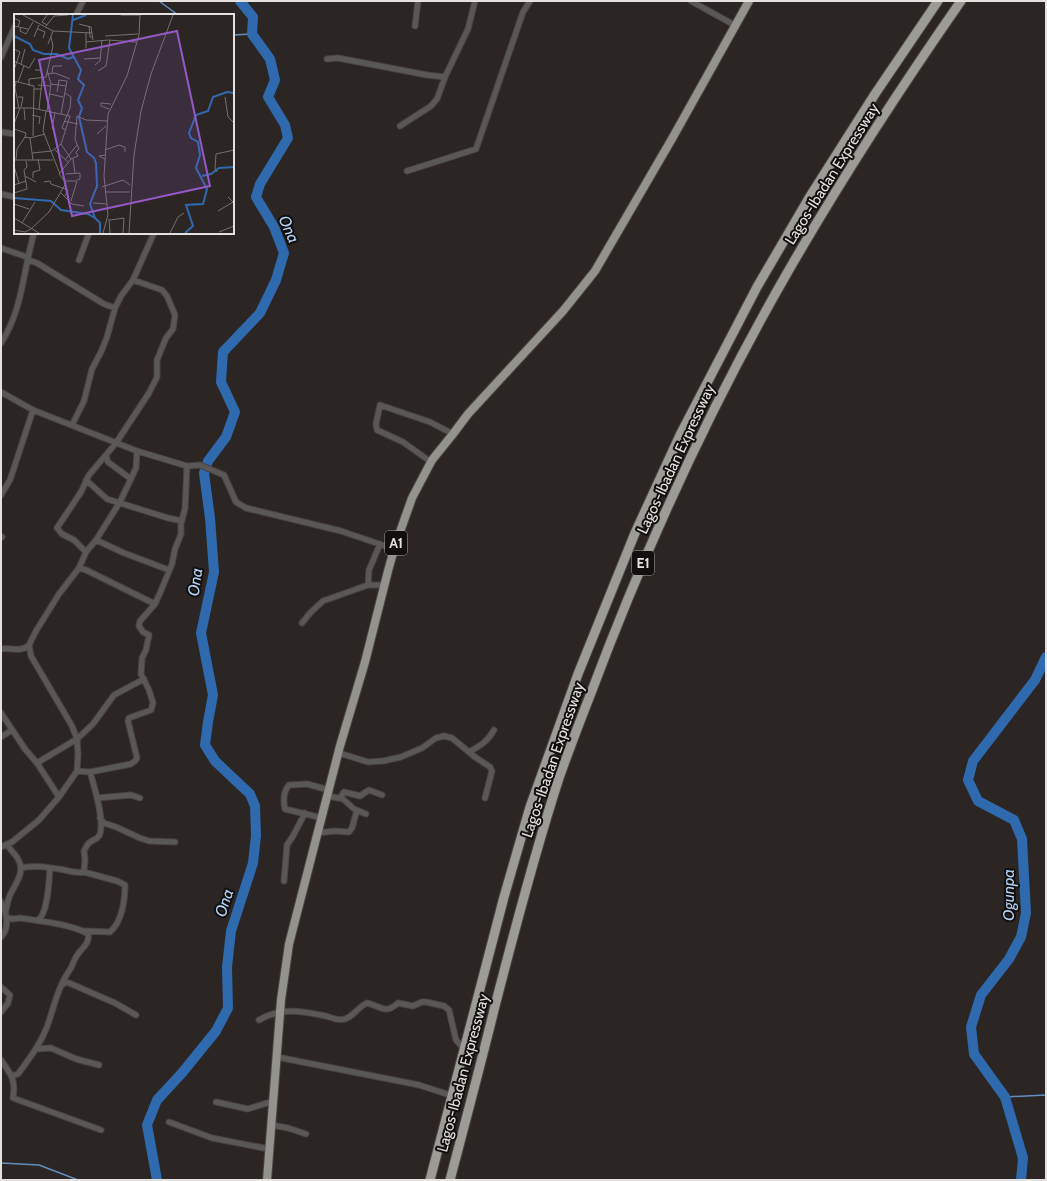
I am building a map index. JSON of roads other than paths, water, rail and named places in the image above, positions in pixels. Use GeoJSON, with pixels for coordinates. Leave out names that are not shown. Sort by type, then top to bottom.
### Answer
{"type":"FeatureCollection","features":[{"type":"Feature","properties":{"kind":"highway","name":"A1"},"geometry":{"type":"LineString","coordinates":[[267,1180],[281,1011],[289,944],[394,548],[412,498],[431,462],[468,414],[564,311],[596,271],[749,1]]}},
{"type":"Feature","properties":{"kind":"highway","name":"Lagos-Ibadan Expressway"},"geometry":{"type":"LineString","coordinates":[[430,1180],[504,897],[530,807],[560,721],[597,625],[657,484],[708,380],[758,287],[809,198],[875,94],[938,1]]}},
{"type":"Feature","properties":{"kind":"highway","name":"Lagos-Ibadan Expressway"},"geometry":{"type":"LineString","coordinates":[[450,1180],[540,837],[560,775],[600,669],[659,526],[709,418],[786,275],[843,179],[898,93],[961,1]]}},
{"type":"Feature","properties":{"kind":"street"},"geometry":{"type":"LineString","coordinates":[[76,14],[83,1]]}},
{"type":"Feature","properties":{"kind":"street"},"geometry":{"type":"LineString","coordinates":[[415,26],[418,1]]}},
{"type":"Feature","properties":{"kind":"street"},"geometry":{"type":"LineString","coordinates":[[400,126],[431,106],[437,99],[445,77],[468,29],[475,1]]}},
{"type":"Feature","properties":{"kind":"street"},"geometry":{"type":"LineString","coordinates":[[407,171],[476,149],[523,12],[530,1]]}},
{"type":"Feature","properties":{"kind":"street"},"geometry":{"type":"LineString","coordinates":[[691,1],[736,26]]}},
{"type":"Feature","properties":{"kind":"street"},"geometry":{"type":"LineString","coordinates":[[1,57],[14,28]]}},
{"type":"Feature","properties":{"kind":"street"},"geometry":{"type":"LineString","coordinates":[[327,59],[338,58],[445,77]]}},
{"type":"Feature","properties":{"kind":"street"},"geometry":{"type":"LineString","coordinates":[[1,132],[14,134]]}},
{"type":"Feature","properties":{"kind":"street"},"geometry":{"type":"LineString","coordinates":[[1,194],[14,197]]}},
{"type":"Feature","properties":{"kind":"street"},"geometry":{"type":"LineString","coordinates":[[1,343],[14,319],[21,295],[27,259],[34,234]]}},
{"type":"Feature","properties":{"kind":"street"},"geometry":{"type":"LineString","coordinates":[[79,260],[89,234]]}},
{"type":"Feature","properties":{"kind":"street"},"geometry":{"type":"LineString","coordinates":[[72,425],[84,401],[92,369],[107,337],[115,308],[121,296],[134,280],[154,234]]}},
{"type":"Feature","properties":{"kind":"street"},"geometry":{"type":"LineString","coordinates":[[1,248],[37,263],[104,304],[115,308]]}},
{"type":"Feature","properties":{"kind":"street"},"geometry":{"type":"LineString","coordinates":[[86,552],[74,540],[59,531],[57,528],[81,492],[89,475],[116,443],[140,408],[158,376],[157,360],[166,338],[172,329],[175,315],[167,296],[162,290],[134,280]]}},
{"type":"Feature","properties":{"kind":"street"},"geometry":{"type":"LineString","coordinates":[[1,392],[33,410],[137,451],[187,466],[200,465],[224,475],[236,502],[246,508],[341,531],[394,548]]}},
{"type":"Feature","properties":{"kind":"street"},"geometry":{"type":"LineString","coordinates":[[431,462],[403,442],[377,430],[376,424],[380,405],[430,422],[453,434]]}},
{"type":"Feature","properties":{"kind":"street"},"geometry":{"type":"LineString","coordinates":[[1,495],[10,480],[33,410]]}},
{"type":"Feature","properties":{"kind":"street"},"geometry":{"type":"LineString","coordinates":[[1,847],[12,842],[39,820],[59,797],[77,771],[77,739],[72,726],[31,656],[29,645],[59,594],[79,568],[86,552],[96,540],[120,502],[136,468],[137,451]]}},
{"type":"Feature","properties":{"kind":"street"},"geometry":{"type":"LineString","coordinates":[[106,456],[108,462],[131,479]]}},
{"type":"Feature","properties":{"kind":"street"},"geometry":{"type":"LineString","coordinates":[[77,771],[90,772],[131,764],[136,761],[137,758],[128,721],[129,718],[151,710],[153,706],[150,690],[141,674],[142,658],[145,653],[149,635],[143,632],[138,626],[140,621],[154,604],[169,570],[181,534],[185,509],[187,466]]}},
{"type":"Feature","properties":{"kind":"street"},"geometry":{"type":"LineString","coordinates":[[86,480],[107,499],[182,521]]}},
{"type":"Feature","properties":{"kind":"street"},"geometry":{"type":"LineString","coordinates":[[96,540],[124,553],[169,570]]}},
{"type":"Feature","properties":{"kind":"street"},"geometry":{"type":"LineString","coordinates":[[368,585],[369,570],[380,544]]}},
{"type":"Feature","properties":{"kind":"street"},"geometry":{"type":"LineString","coordinates":[[79,568],[86,570],[154,604]]}},
{"type":"Feature","properties":{"kind":"street"},"geometry":{"type":"LineString","coordinates":[[302,624],[310,612],[323,601],[368,585],[384,585]]}},
{"type":"Feature","properties":{"kind":"street"},"geometry":{"type":"LineString","coordinates":[[1,649],[21,649],[29,645]]}},
{"type":"Feature","properties":{"kind":"street"},"geometry":{"type":"LineString","coordinates":[[37,763],[77,739],[93,724],[114,695],[144,679]]}},
{"type":"Feature","properties":{"kind":"street"},"geometry":{"type":"LineString","coordinates":[[1,713],[25,749],[37,763],[59,797]]}},
{"type":"Feature","properties":{"kind":"street"},"geometry":{"type":"LineString","coordinates":[[1,736],[12,730]]}},
{"type":"Feature","properties":{"kind":"street"},"geometry":{"type":"LineString","coordinates":[[470,752],[484,744],[494,730]]}},
{"type":"Feature","properties":{"kind":"street"},"geometry":{"type":"LineString","coordinates":[[339,753],[368,762],[383,761],[401,757],[422,748],[436,738],[444,736],[452,738],[474,757],[490,766],[492,770],[485,798]]}},
{"type":"Feature","properties":{"kind":"street"},"geometry":{"type":"LineString","coordinates":[[84,872],[84,851],[89,843],[98,838],[100,834],[100,818],[97,798],[90,772]]}},
{"type":"Feature","properties":{"kind":"street"},"geometry":{"type":"LineString","coordinates":[[322,818],[285,809],[285,790],[289,785],[307,784],[344,799],[354,809],[366,814]]}},
{"type":"Feature","properties":{"kind":"street"},"geometry":{"type":"LineString","coordinates":[[340,798],[344,792],[360,796],[369,790],[382,795]]}},
{"type":"Feature","properties":{"kind":"street"},"geometry":{"type":"LineString","coordinates":[[97,798],[131,795],[140,798]]}},
{"type":"Feature","properties":{"kind":"street"},"geometry":{"type":"LineString","coordinates":[[318,832],[349,832],[352,828],[357,810]]}},
{"type":"Feature","properties":{"kind":"street"},"geometry":{"type":"LineString","coordinates":[[284,881],[287,845],[305,813]]}},
{"type":"Feature","properties":{"kind":"street"},"geometry":{"type":"LineString","coordinates":[[100,818],[104,823],[149,841],[175,842]]}},
{"type":"Feature","properties":{"kind":"street"},"geometry":{"type":"LineString","coordinates":[[1,937],[5,933],[7,918],[6,910],[11,894],[19,880],[21,868],[18,858],[11,852],[7,844]]}},
{"type":"Feature","properties":{"kind":"street"},"geometry":{"type":"LineString","coordinates":[[7,918],[38,920],[84,931],[110,932],[116,928],[121,912],[125,894],[125,885],[117,881],[84,872],[79,873],[30,866],[21,868]]}},
{"type":"Feature","properties":{"kind":"street"},"geometry":{"type":"LineString","coordinates":[[38,920],[41,918],[44,911],[48,895],[50,868]]}},
{"type":"Feature","properties":{"kind":"street"},"geometry":{"type":"LineString","coordinates":[[1,902],[6,910]]}},
{"type":"Feature","properties":{"kind":"street"},"geometry":{"type":"LineString","coordinates":[[12,1075],[18,1074],[36,1049],[46,1028],[58,990],[62,985],[65,976],[75,962],[77,955],[87,944],[89,937],[84,931]]}},
{"type":"Feature","properties":{"kind":"street"},"geometry":{"type":"LineString","coordinates":[[62,985],[66,982],[69,983],[115,1003],[136,1015]]}},
{"type":"Feature","properties":{"kind":"street"},"geometry":{"type":"LineString","coordinates":[[1,987],[10,995],[8,1003],[1,1012]]}},
{"type":"Feature","properties":{"kind":"street"},"geometry":{"type":"LineString","coordinates":[[259,1020],[267,1015],[281,1011],[300,1011],[341,1020],[346,1019],[361,1005],[367,1003],[386,1010],[392,1009],[398,1003],[414,1006],[422,1002],[444,1006],[449,1010],[456,1040],[465,1050]]}},
{"type":"Feature","properties":{"kind":"street"},"geometry":{"type":"LineString","coordinates":[[36,1049],[51,1048],[76,1059],[99,1065]]}},
{"type":"Feature","properties":{"kind":"street"},"geometry":{"type":"LineString","coordinates":[[277,1057],[419,1085],[452,1096]]}},
{"type":"Feature","properties":{"kind":"street"},"geometry":{"type":"LineString","coordinates":[[1,1060],[12,1075],[15,1086],[13,1098],[101,1130]]}},
{"type":"Feature","properties":{"kind":"street"},"geometry":{"type":"LineString","coordinates":[[216,1102],[248,1109],[273,1101]]}},
{"type":"Feature","properties":{"kind":"street"},"geometry":{"type":"LineString","coordinates":[[169,1122],[212,1138],[269,1149]]}},
{"type":"Feature","properties":{"kind":"street"},"geometry":{"type":"LineString","coordinates":[[271,1125],[288,1128],[306,1134]]}},
{"type":"Feature","properties":{"kind":"waterway"},"geometry":{"type":"LineString","coordinates":[[159,1],[177,14]]}},
{"type":"Feature","properties":{"kind":"waterway","name":"Ona"},"geometry":{"type":"LineString","coordinates":[[157,1180],[147,1125],[157,1100],[182,1073],[216,1031],[228,1008],[227,967],[231,931],[253,863],[256,836],[255,806],[250,794],[215,761],[205,745],[213,695],[201,633],[214,572],[210,518],[204,473],[208,461],[226,437],[235,412],[221,382],[223,352],[260,313],[276,280],[284,253],[274,227],[256,197],[260,184],[288,138],[285,125],[268,97],[275,80],[270,59],[252,34],[253,17],[240,1]]}},
{"type":"Feature","properties":{"kind":"waterway"},"geometry":{"type":"LineString","coordinates":[[234,35],[252,34]]}},
{"type":"Feature","properties":{"kind":"waterway","name":"Ogunpa"},"geometry":{"type":"LineString","coordinates":[[1021,1180],[1023,1158],[1005,1097],[974,1054],[971,1027],[981,995],[1009,959],[1021,937],[1026,913],[1022,839],[1014,820],[978,801],[968,780],[973,761],[1035,680],[1046,657]]}},
{"type":"Feature","properties":{"kind":"waterway"},"geometry":{"type":"LineString","coordinates":[[1005,1097],[1046,1095]]}},
{"type":"Feature","properties":{"kind":"waterway"},"geometry":{"type":"LineString","coordinates":[[1,1163],[39,1165],[78,1180]]}}]}
